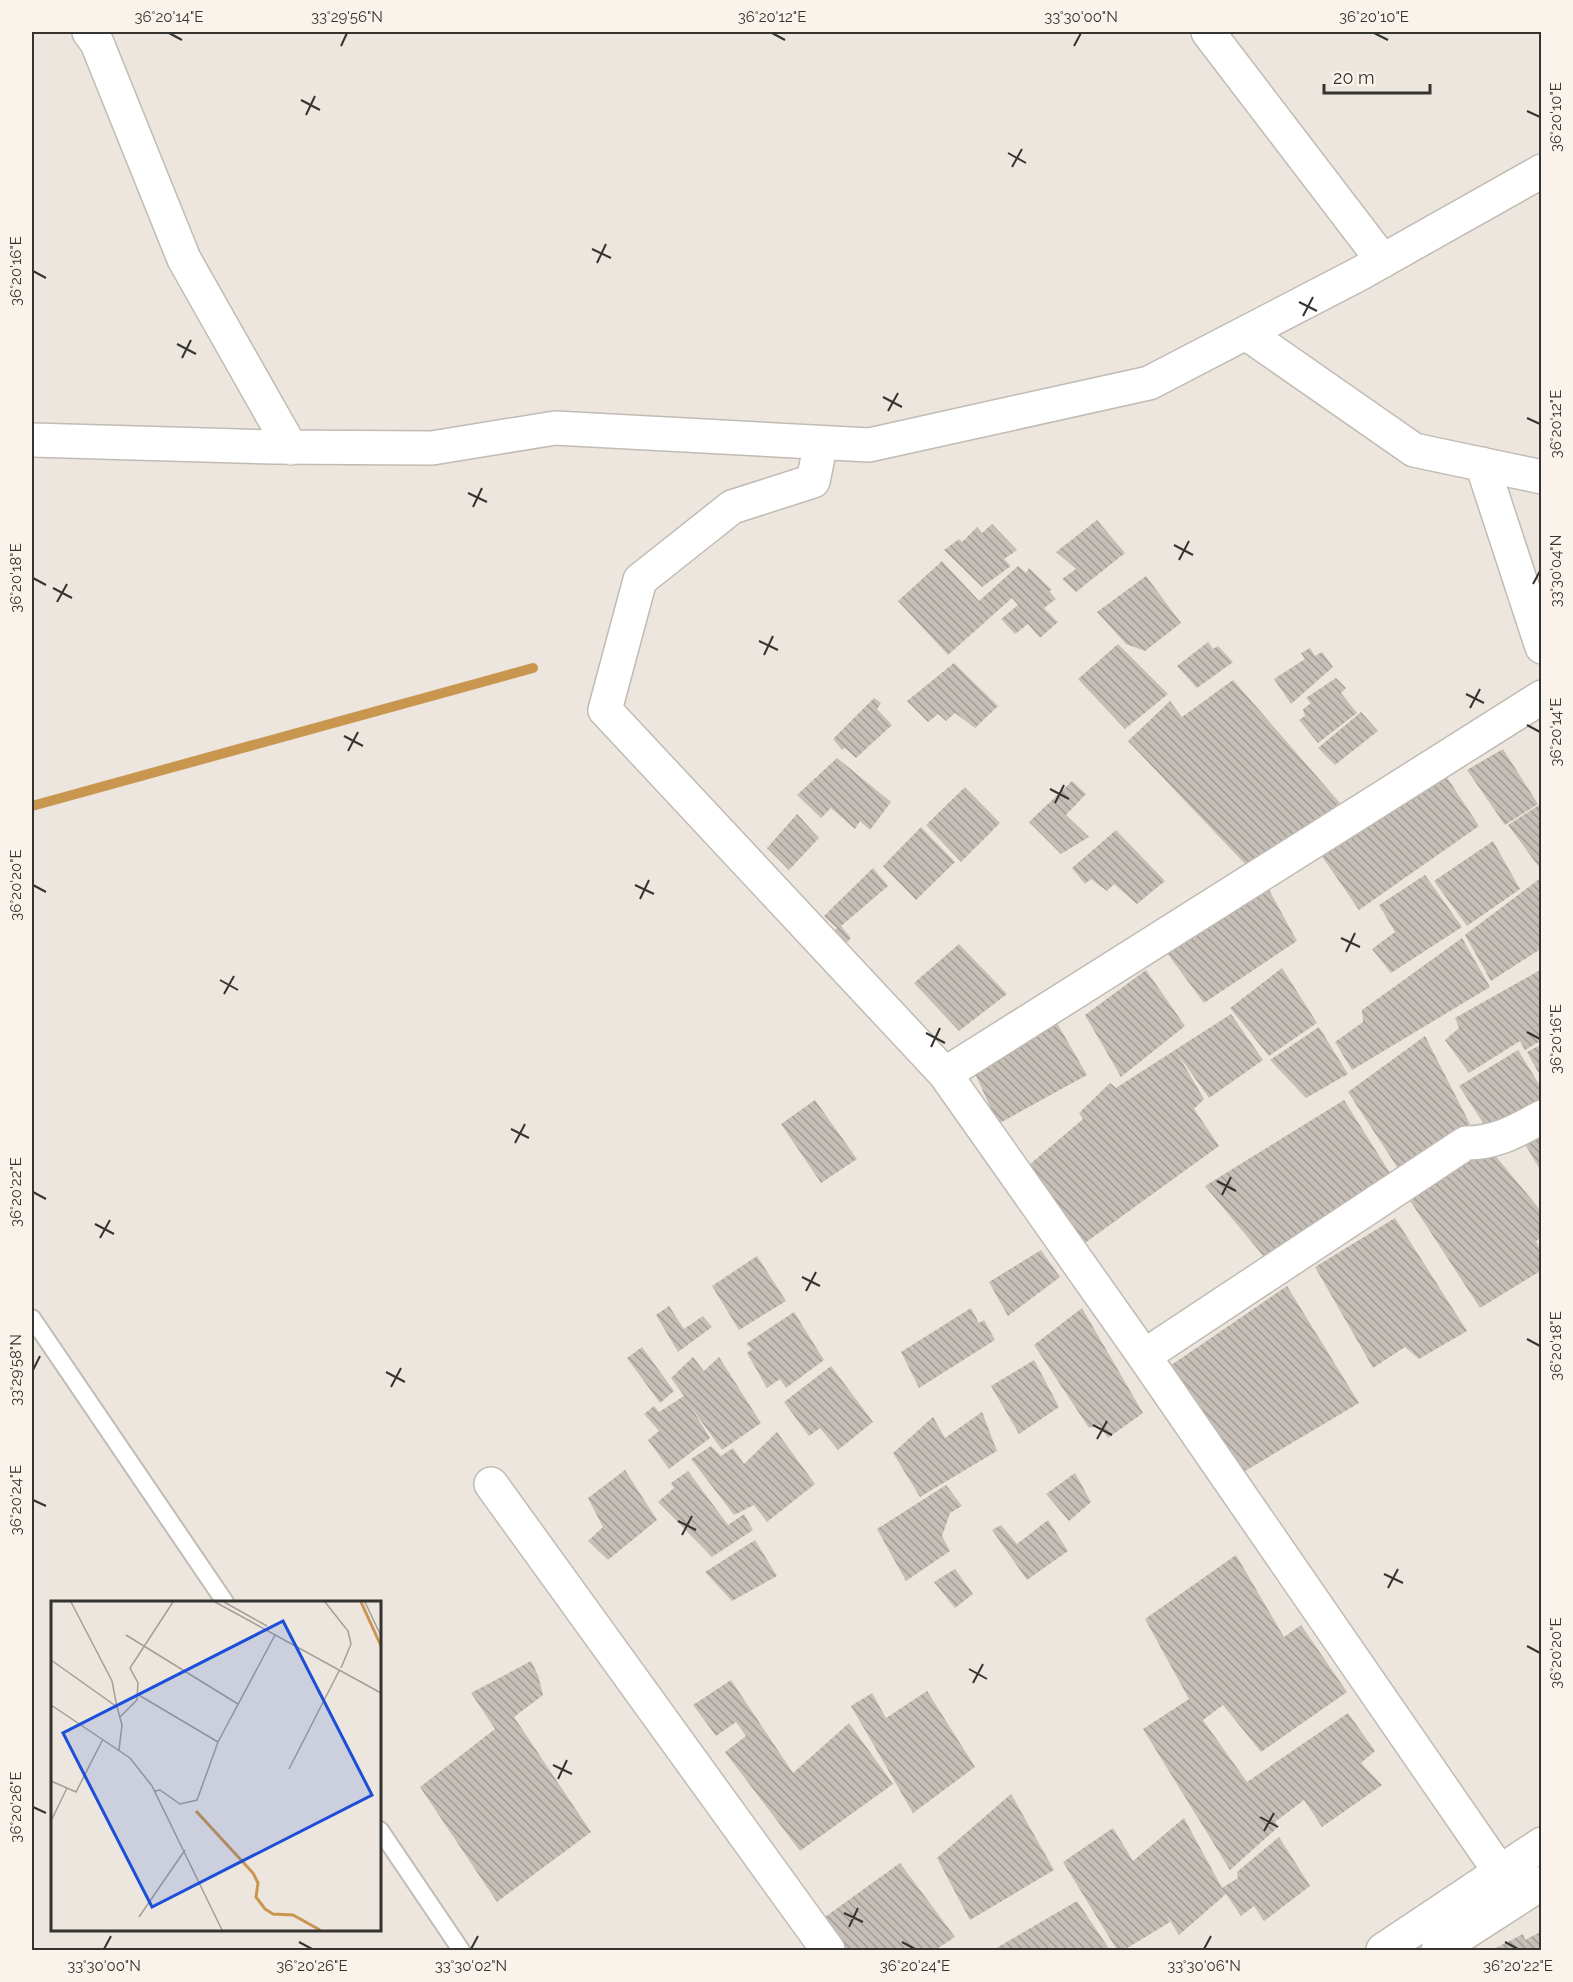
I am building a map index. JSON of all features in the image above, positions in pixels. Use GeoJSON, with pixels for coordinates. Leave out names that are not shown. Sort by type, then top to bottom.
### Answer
{"type":"FeatureCollection","features":[{"type":"Feature","properties":{"kind":"street"},"geometry":{"type":"LineString","coordinates":[[89,32],[97,44],[184,259],[291,447]]}},
{"type":"Feature","properties":{"kind":"street"},"geometry":{"type":"LineString","coordinates":[[1208,32],[1383,261]]}},
{"type":"Feature","properties":{"kind":"street"},"geometry":{"type":"LineString","coordinates":[[32,440],[291,447],[432,448],[555,428],[869,445],[1149,383],[1383,261],[1542,171]]}},
{"type":"Feature","properties":{"kind":"street"},"geometry":{"type":"LineString","coordinates":[[1246,333],[1414,450],[1542,477]]}},
{"type":"Feature","properties":{"kind":"street"},"geometry":{"type":"LineString","coordinates":[[821,443],[813,481],[732,507],[640,580],[605,710],[945,1074],[1144,1356],[1500,1872]]}},
{"type":"Feature","properties":{"kind":"street"},"geometry":{"type":"LineString","coordinates":[[1482,464],[1542,647]]}},
{"type":"Feature","properties":{"kind":"street"},"geometry":{"type":"LineString","coordinates":[[945,1074],[1542,697]]}},
{"type":"Feature","properties":{"kind":"street"},"geometry":{"type":"LineString","coordinates":[[1144,1356],[1466,1143],[1487,1143],[1509,1135],[1542,1117]]}},
{"type":"Feature","properties":{"kind":"street"},"geometry":{"type":"LineString","coordinates":[[491,1484],[828,1950]]}},
{"type":"Feature","properties":{"kind":"street"},"geometry":{"type":"LineString","coordinates":[[1383,1950],[1542,1844]]}},
{"type":"Feature","properties":{"kind":"street"},"geometry":{"type":"LineString","coordinates":[[1438,1950],[1542,1883]]}},
{"type":"Feature","properties":{"kind":"lane"},"geometry":{"type":"LineString","coordinates":[[32,1318],[224,1601]]}},
{"type":"Feature","properties":{"kind":"lane"},"geometry":{"type":"LineString","coordinates":[[381,1831],[461,1950]]}},
{"type":"Feature","properties":{"kind":"building"},"geometry":{"type":"Polygon","coordinates":[[[1097,520],[1125,553],[1076,592],[1062,579],[1076,569],[1056,552],[1097,520]]]}},
{"type":"Feature","properties":{"kind":"building"},"geometry":{"type":"Polygon","coordinates":[[[992,524],[1017,550],[1004,559],[1011,566],[982,587],[944,550],[959,539],[962,542],[977,527],[982,533],[992,524]]]}},
{"type":"Feature","properties":{"kind":"building"},"geometry":{"type":"Polygon","coordinates":[[[942,561],[979,601],[1018,566],[1026,573],[1029,568],[1052,590],[1049,591],[1056,599],[1044,608],[1058,622],[1040,638],[1028,624],[1015,634],[1001,619],[1018,605],[1012,598],[948,655],[898,601],[942,561]]]}},
{"type":"Feature","properties":{"kind":"building"},"geometry":{"type":"Polygon","coordinates":[[[1146,576],[1181,623],[1145,651],[1126,644],[1097,612],[1146,576]]]}},
{"type":"Feature","properties":{"kind":"building"},"geometry":{"type":"Polygon","coordinates":[[[1208,642],[1213,649],[1218,646],[1233,662],[1197,688],[1177,666],[1208,642]]]}},
{"type":"Feature","properties":{"kind":"building"},"geometry":{"type":"Polygon","coordinates":[[[1118,644],[1168,694],[1125,729],[1078,679],[1118,644]]]}},
{"type":"Feature","properties":{"kind":"building"},"geometry":{"type":"Polygon","coordinates":[[[1310,648],[1315,656],[1322,652],[1333,667],[1291,704],[1274,679],[1305,659],[1301,653],[1310,648]]]}},
{"type":"Feature","properties":{"kind":"building"},"geometry":{"type":"Polygon","coordinates":[[[954,663],[998,706],[975,728],[955,713],[946,721],[938,714],[928,722],[907,701],[954,663]]]}},
{"type":"Feature","properties":{"kind":"building"},"geometry":{"type":"Polygon","coordinates":[[[1336,678],[1346,688],[1341,693],[1357,713],[1318,743],[1299,720],[1305,716],[1303,709],[1311,703],[1306,698],[1336,678]]]}},
{"type":"Feature","properties":{"kind":"building"},"geometry":{"type":"Polygon","coordinates":[[[1233,680],[1340,803],[1247,866],[1128,741],[1170,701],[1182,717],[1233,680]]]}},
{"type":"Feature","properties":{"kind":"building"},"geometry":{"type":"Polygon","coordinates":[[[874,698],[881,703],[877,709],[892,725],[856,758],[845,748],[842,750],[833,739],[874,698]]]}},
{"type":"Feature","properties":{"kind":"building"},"geometry":{"type":"Polygon","coordinates":[[[1361,712],[1378,731],[1335,765],[1318,748],[1361,712]]]}},
{"type":"Feature","properties":{"kind":"building"},"geometry":{"type":"Polygon","coordinates":[[[1503,749],[1538,804],[1505,825],[1467,770],[1503,749]]]}},
{"type":"Feature","properties":{"kind":"building"},"geometry":{"type":"Polygon","coordinates":[[[837,758],[891,802],[870,830],[860,821],[855,829],[831,808],[821,818],[797,795],[837,758]]]}},
{"type":"Feature","properties":{"kind":"building"},"geometry":{"type":"Polygon","coordinates":[[[1444,773],[1479,826],[1359,910],[1319,852],[1444,773]]]}},
{"type":"Feature","properties":{"kind":"building"},"geometry":{"type":"Polygon","coordinates":[[[1072,781],[1086,794],[1066,815],[1089,837],[1061,854],[1029,822],[1072,781]]]}},
{"type":"Feature","properties":{"kind":"building"},"geometry":{"type":"Polygon","coordinates":[[[965,787],[1000,823],[961,862],[926,825],[965,787]]]}},
{"type":"Feature","properties":{"kind":"building"},"geometry":{"type":"Polygon","coordinates":[[[1542,803],[1542,871],[1508,825],[1542,803]]]}},
{"type":"Feature","properties":{"kind":"building"},"geometry":{"type":"Polygon","coordinates":[[[797,814],[819,838],[789,870],[767,848],[797,814]]]}},
{"type":"Feature","properties":{"kind":"building"},"geometry":{"type":"Polygon","coordinates":[[[921,827],[955,862],[916,900],[883,866],[921,827]]]}},
{"type":"Feature","properties":{"kind":"building"},"geometry":{"type":"Polygon","coordinates":[[[1116,830],[1165,881],[1137,904],[1114,884],[1107,891],[1091,879],[1085,884],[1072,868],[1116,830]]]}},
{"type":"Feature","properties":{"kind":"building"},"geometry":{"type":"Polygon","coordinates":[[[1493,841],[1520,889],[1467,926],[1434,881],[1493,841]]]}},
{"type":"Feature","properties":{"kind":"building"},"geometry":{"type":"Polygon","coordinates":[[[873,868],[888,886],[841,926],[851,938],[846,943],[835,930],[837,928],[824,916],[873,868]]]}},
{"type":"Feature","properties":{"kind":"building"},"geometry":{"type":"Polygon","coordinates":[[[1425,875],[1462,927],[1391,973],[1372,949],[1395,932],[1379,905],[1425,875]]]}},
{"type":"Feature","properties":{"kind":"building"},"geometry":{"type":"Polygon","coordinates":[[[1542,877],[1542,948],[1491,981],[1465,935],[1542,877]]]}},
{"type":"Feature","properties":{"kind":"building"},"geometry":{"type":"Polygon","coordinates":[[[1268,888],[1297,941],[1204,1003],[1167,953],[1268,888]]]}},
{"type":"Feature","properties":{"kind":"building"},"geometry":{"type":"Polygon","coordinates":[[[1462,938],[1490,987],[1352,1070],[1335,1042],[1363,1022],[1362,1010],[1462,938]]]}},
{"type":"Feature","properties":{"kind":"building"},"geometry":{"type":"Polygon","coordinates":[[[959,944],[1007,994],[959,1031],[914,983],[959,944]]]}},
{"type":"Feature","properties":{"kind":"building"},"geometry":{"type":"Polygon","coordinates":[[[1282,968],[1317,1023],[1269,1056],[1230,1008],[1282,968]]]}},
{"type":"Feature","properties":{"kind":"building"},"geometry":{"type":"Polygon","coordinates":[[[1542,969],[1542,1040],[1525,1050],[1520,1041],[1469,1073],[1445,1040],[1459,1028],[1455,1018],[1542,969]]]}},
{"type":"Feature","properties":{"kind":"building"},"geometry":{"type":"Polygon","coordinates":[[[1146,970],[1185,1026],[1121,1077],[1085,1015],[1146,970]]]}},
{"type":"Feature","properties":{"kind":"building"},"geometry":{"type":"Polygon","coordinates":[[[1231,1014],[1263,1060],[1209,1098],[1177,1053],[1204,1099],[1194,1109],[1219,1146],[1078,1248],[1029,1165],[1083,1119],[1079,1113],[1110,1083],[1116,1088],[1231,1014]]]}},
{"type":"Feature","properties":{"kind":"building"},"geometry":{"type":"Polygon","coordinates":[[[1054,1018],[1087,1075],[998,1124],[972,1067],[1054,1018]]]}},
{"type":"Feature","properties":{"kind":"building"},"geometry":{"type":"Polygon","coordinates":[[[1319,1027],[1348,1074],[1306,1098],[1270,1060],[1319,1027]]]}},
{"type":"Feature","properties":{"kind":"building"},"geometry":{"type":"Polygon","coordinates":[[[1425,1036],[1470,1124],[1399,1170],[1348,1092],[1425,1036]]]}},
{"type":"Feature","properties":{"kind":"building"},"geometry":{"type":"Polygon","coordinates":[[[1542,1044],[1542,1079],[1527,1052],[1542,1044]]]}},
{"type":"Feature","properties":{"kind":"building"},"geometry":{"type":"Polygon","coordinates":[[[1518,1050],[1542,1089],[1542,1106],[1491,1135],[1459,1086],[1518,1050]]]}},
{"type":"Feature","properties":{"kind":"building"},"geometry":{"type":"Polygon","coordinates":[[[815,1100],[857,1159],[821,1183],[781,1124],[815,1100]]]}},
{"type":"Feature","properties":{"kind":"building"},"geometry":{"type":"Polygon","coordinates":[[[1344,1100],[1395,1181],[1270,1264],[1205,1186],[1344,1100]]]}},
{"type":"Feature","properties":{"kind":"building"},"geometry":{"type":"Polygon","coordinates":[[[1542,1133],[1542,1173],[1522,1139],[1542,1133]]]}},
{"type":"Feature","properties":{"kind":"building"},"geometry":{"type":"Polygon","coordinates":[[[1489,1148],[1542,1212],[1542,1237],[1536,1241],[1542,1254],[1542,1270],[1480,1308],[1407,1196],[1489,1148]]]}},
{"type":"Feature","properties":{"kind":"building"},"geometry":{"type":"Polygon","coordinates":[[[1395,1218],[1467,1331],[1419,1359],[1405,1347],[1373,1368],[1315,1267],[1395,1218]]]}},
{"type":"Feature","properties":{"kind":"building"},"geometry":{"type":"Polygon","coordinates":[[[1041,1250],[1060,1277],[1008,1316],[989,1282],[1041,1250]]]}},
{"type":"Feature","properties":{"kind":"building"},"geometry":{"type":"Polygon","coordinates":[[[757,1256],[786,1301],[739,1330],[712,1286],[757,1256]]]}},
{"type":"Feature","properties":{"kind":"building"},"geometry":{"type":"Polygon","coordinates":[[[1287,1286],[1359,1403],[1235,1477],[1164,1370],[1287,1286]]]}},
{"type":"Feature","properties":{"kind":"building"},"geometry":{"type":"Polygon","coordinates":[[[669,1306],[684,1329],[703,1316],[712,1327],[678,1352],[656,1315],[669,1306]]]}},
{"type":"Feature","properties":{"kind":"building"},"geometry":{"type":"Polygon","coordinates":[[[971,1308],[979,1323],[984,1320],[995,1340],[919,1388],[901,1352],[971,1308]]]}},
{"type":"Feature","properties":{"kind":"building"},"geometry":{"type":"Polygon","coordinates":[[[1082,1308],[1143,1413],[1108,1438],[1099,1425],[1089,1428],[1034,1345],[1082,1308]]]}},
{"type":"Feature","properties":{"kind":"building"},"geometry":{"type":"Polygon","coordinates":[[[794,1312],[824,1360],[786,1388],[780,1379],[767,1388],[747,1353],[752,1349],[746,1344],[794,1312]]]}},
{"type":"Feature","properties":{"kind":"building"},"geometry":{"type":"Polygon","coordinates":[[[642,1347],[674,1391],[660,1403],[627,1358],[642,1347]]]}},
{"type":"Feature","properties":{"kind":"building"},"geometry":{"type":"Polygon","coordinates":[[[693,1357],[704,1371],[719,1357],[761,1423],[722,1450],[691,1407],[710,1438],[669,1469],[648,1440],[659,1431],[644,1414],[654,1406],[659,1412],[684,1396],[671,1378],[693,1357]]]}},
{"type":"Feature","properties":{"kind":"building"},"geometry":{"type":"Polygon","coordinates":[[[1034,1360],[1059,1407],[1019,1434],[991,1386],[1034,1360]]]}},
{"type":"Feature","properties":{"kind":"building"},"geometry":{"type":"Polygon","coordinates":[[[831,1366],[873,1422],[838,1450],[820,1428],[809,1436],[784,1402],[831,1366]]]}},
{"type":"Feature","properties":{"kind":"building"},"geometry":{"type":"Polygon","coordinates":[[[982,1412],[997,1451],[920,1497],[893,1453],[933,1417],[945,1438],[982,1412]]]}},
{"type":"Feature","properties":{"kind":"building"},"geometry":{"type":"Polygon","coordinates":[[[777,1432],[815,1484],[767,1522],[754,1505],[734,1515],[691,1459],[711,1446],[721,1456],[733,1448],[744,1464],[777,1432]]]}},
{"type":"Feature","properties":{"kind":"building"},"geometry":{"type":"Polygon","coordinates":[[[625,1470],[657,1520],[608,1560],[588,1541],[603,1527],[588,1498],[625,1470]]]}},
{"type":"Feature","properties":{"kind":"building"},"geometry":{"type":"Polygon","coordinates":[[[688,1471],[728,1525],[744,1514],[753,1530],[712,1557],[658,1502],[674,1488],[671,1483],[688,1471]]]}},
{"type":"Feature","properties":{"kind":"building"},"geometry":{"type":"Polygon","coordinates":[[[1075,1473],[1091,1502],[1069,1521],[1046,1494],[1075,1473]]]}},
{"type":"Feature","properties":{"kind":"building"},"geometry":{"type":"Polygon","coordinates":[[[946,1485],[962,1506],[950,1513],[942,1536],[950,1551],[906,1581],[877,1529],[946,1485]]]}},
{"type":"Feature","properties":{"kind":"building"},"geometry":{"type":"Polygon","coordinates":[[[1048,1520],[1068,1551],[1027,1580],[992,1530],[1001,1525],[1017,1544],[1048,1520]]]}},
{"type":"Feature","properties":{"kind":"building"},"geometry":{"type":"Polygon","coordinates":[[[755,1540],[777,1576],[732,1601],[705,1572],[755,1540]]]}},
{"type":"Feature","properties":{"kind":"building"},"geometry":{"type":"Polygon","coordinates":[[[1236,1555],[1284,1637],[1301,1625],[1347,1692],[1261,1752],[1223,1705],[1203,1720],[1247,1782],[1348,1713],[1375,1751],[1361,1763],[1382,1785],[1322,1827],[1304,1800],[1275,1822],[1278,1827],[1230,1870],[1143,1729],[1189,1699],[1145,1619],[1236,1555]]]}},
{"type":"Feature","properties":{"kind":"building"},"geometry":{"type":"Polygon","coordinates":[[[955,1569],[973,1594],[955,1608],[934,1582],[955,1569]]]}},
{"type":"Feature","properties":{"kind":"building"},"geometry":{"type":"Polygon","coordinates":[[[531,1661],[538,1675],[543,1695],[514,1717],[591,1832],[497,1902],[420,1787],[495,1729],[471,1693],[531,1661]]]}},
{"type":"Feature","properties":{"kind":"building"},"geometry":{"type":"Polygon","coordinates":[[[731,1680],[793,1773],[849,1723],[893,1784],[800,1851],[725,1752],[746,1736],[736,1722],[716,1736],[693,1705],[731,1680]]]}},
{"type":"Feature","properties":{"kind":"building"},"geometry":{"type":"Polygon","coordinates":[[[927,1691],[975,1767],[913,1813],[851,1706],[872,1693],[886,1718],[927,1691]]]}},
{"type":"Feature","properties":{"kind":"building"},"geometry":{"type":"Polygon","coordinates":[[[1011,1794],[1054,1870],[970,1920],[937,1858],[1011,1794]]]}},
{"type":"Feature","properties":{"kind":"building"},"geometry":{"type":"Polygon","coordinates":[[[1184,1818],[1222,1888],[1238,1878],[1237,1872],[1279,1837],[1310,1886],[1264,1921],[1254,1906],[1241,1916],[1226,1894],[1179,1935],[1166,1914],[1170,1922],[1124,1950],[1117,1950],[1063,1862],[1113,1828],[1133,1861],[1184,1818]]]}},
{"type":"Feature","properties":{"kind":"building"},"geometry":{"type":"Polygon","coordinates":[[[900,1863],[955,1937],[935,1950],[828,1950],[811,1927],[900,1863]]]}},
{"type":"Feature","properties":{"kind":"building"},"geometry":{"type":"Polygon","coordinates":[[[1077,1901],[1110,1950],[993,1950],[1077,1901]]]}},
{"type":"Feature","properties":{"kind":"building"},"geometry":{"type":"Polygon","coordinates":[[[1542,1931],[1542,1950],[1492,1950],[1523,1934],[1525,1940],[1542,1931]]]}},
{"type":"Feature","properties":{"kind":"waterway"},"geometry":{"type":"LineString","coordinates":[[32,806],[533,668]]}}]}
